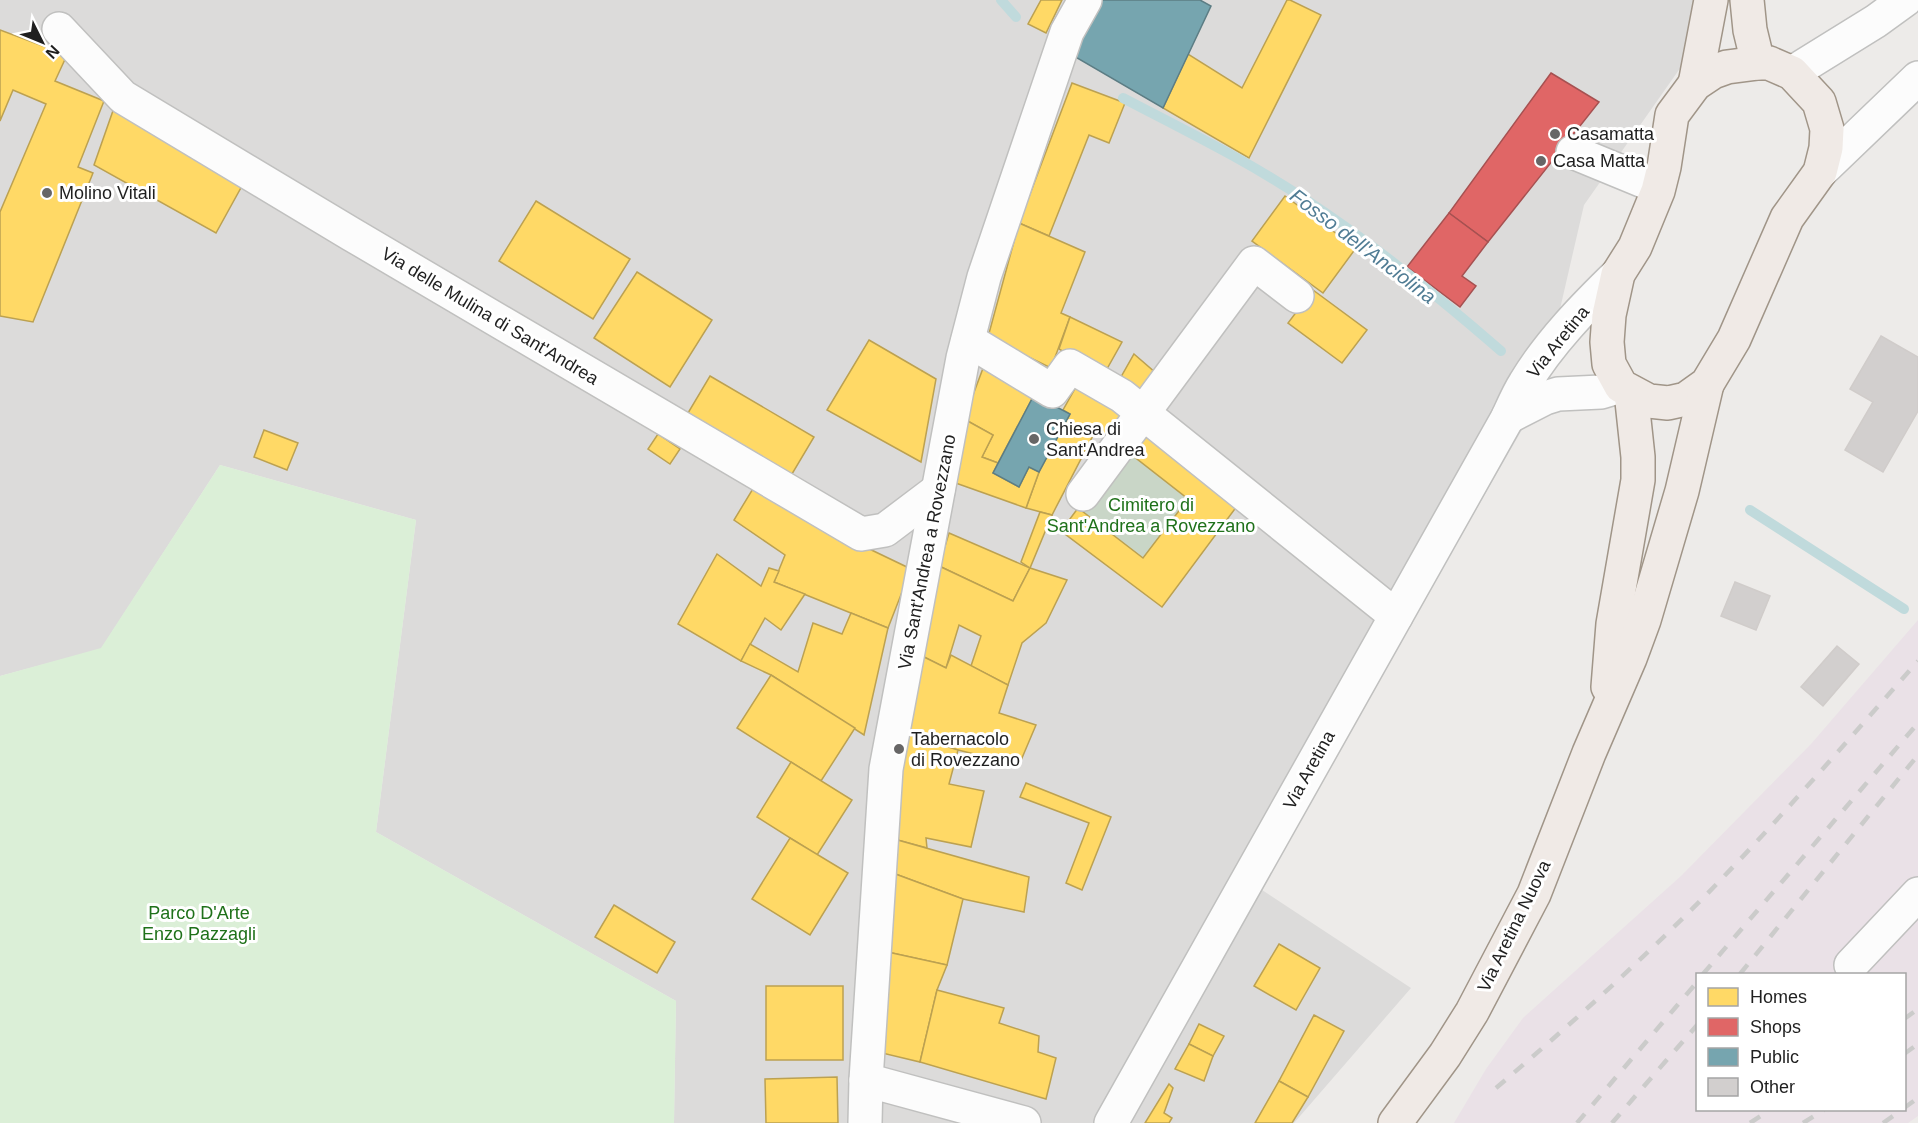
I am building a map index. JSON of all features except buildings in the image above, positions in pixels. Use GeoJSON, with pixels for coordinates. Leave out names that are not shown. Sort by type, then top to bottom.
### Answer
{"type":"FeatureCollection","features":[{"type":"Feature","properties":{"kind":"main road"},"geometry":{"type":"LineString","coordinates":[[1695,84],[1711,0]]}},
{"type":"Feature","properties":{"kind":"main road"},"geometry":{"type":"LineString","coordinates":[[1747,0],[1750,30],[1758,63]]}},
{"type":"Feature","properties":{"kind":"main road"},"geometry":{"type":"LineString","coordinates":[[1758,63],[1769,63],[1792,73],[1813,94],[1822,111],[1827,129],[1826,148],[1820,172],[1786,218],[1734,339],[1707,384],[1686,399],[1668,403],[1649,401],[1626,389],[1609,364],[1607,342],[1609,315],[1618,274],[1635,247],[1648,219],[1664,167],[1672,115],[1695,84],[1713,72],[1727,67],[1758,63]]}},
{"type":"Feature","properties":{"kind":"main road","name":"Via Aretina Nuova"},"geometry":{"type":"LineString","coordinates":[[1408,1115],[1472,1011],[1534,894],[1606,709],[1630,658],[1665,553],[1707,384]]}},
{"type":"Feature","properties":{"kind":"main road","name":"Via Aretina Nuova"},"geometry":{"type":"LineString","coordinates":[[1606,709],[1613,624],[1638,480],[1638,457],[1626,389]]}},
{"type":"Feature","properties":{"kind":"street","name":"Via Sant'Andrea a Rovezzano"},"geometry":{"type":"LineString","coordinates":[[865,1123],[886,769],[938,490],[968,340],[984,277],[1067,32],[1085,0]]}},
{"type":"Feature","properties":{"kind":"street"},"geometry":{"type":"LineString","coordinates":[[1792,73],[1876,21],[1905,0]]}},
{"type":"Feature","properties":{"kind":"street","name":"Via delle Mulina di Sant'Andrea"},"geometry":{"type":"LineString","coordinates":[[59,29],[123,97],[391,258],[861,534],[885,530],[938,490]]}},
{"type":"Feature","properties":{"kind":"street"},"geometry":{"type":"LineString","coordinates":[[1820,172],[1918,78]]}},
{"type":"Feature","properties":{"kind":"street"},"geometry":{"type":"LineString","coordinates":[[1573,152],[1658,187]]}},
{"type":"Feature","properties":{"kind":"street"},"geometry":{"type":"LineString","coordinates":[[1083,494],[1254,263],[1297,296]]}},
{"type":"Feature","properties":{"kind":"street","name":"Via Aretina"},"geometry":{"type":"LineString","coordinates":[[1111,1123],[1508,417],[1524,384],[1546,352],[1592,299],[1618,274]]}},
{"type":"Feature","properties":{"kind":"street"},"geometry":{"type":"LineString","coordinates":[[968,340],[1052,391],[1070,366],[1122,396],[1322,559],[1396,616]]}},
{"type":"Feature","properties":{"kind":"street","name":"Via Aretina"},"geometry":{"type":"LineString","coordinates":[[1508,417],[1558,394],[1626,389]]}},
{"type":"Feature","properties":{"kind":"street"},"geometry":{"type":"LineString","coordinates":[[1851,965],[1918,894]]}},
{"type":"Feature","properties":{"kind":"street"},"geometry":{"type":"LineString","coordinates":[[866,1080],[1024,1123]]}},
{"type":"Feature","properties":{"kind":"shaded area"},"geometry":{"type":"Polygon","coordinates":[[[0,0],[1728,0],[1584,205],[1539,400],[1259,888],[1411,988],[1294,1123],[674,1123],[676,1001],[376,832],[416,520],[220,465],[101,649],[0,676],[0,0]]]}},
{"type":"Feature","properties":{"kind":"shaded area"},"geometry":{"type":"Polygon","coordinates":[[[1918,620],[1918,1116],[1908,1123],[1454,1123],[1486,1069],[1523,1018],[1681,876],[1811,744],[1918,620]]]}},
{"type":"Feature","properties":{"kind":"green space","name":"Cimitero di Sant'Andrea a Rovezzano"},"geometry":{"type":"Polygon","coordinates":[[[1140,426],[1240,502],[1162,607],[1061,531],[1140,426]]]}},
{"type":"Feature","properties":{"kind":"green space","name":"Parco D'Arte Enzo Pazzagli"},"geometry":{"type":"Polygon","coordinates":[[[220,465],[416,520],[376,832],[676,1001],[674,1123],[0,1123],[0,676],[101,648],[220,465]]]}},
{"type":"Feature","properties":{"kind":"waterway","name":"Fosso dell'Anciolina"},"geometry":{"type":"LineString","coordinates":[[1001,0],[1016,17]]}},
{"type":"Feature","properties":{"kind":"waterway","name":"Fosso dell'Anciolina"},"geometry":{"type":"LineString","coordinates":[[1123,98],[1237,158],[1303,198],[1405,271],[1501,351]]}},
{"type":"Feature","properties":{"kind":"waterway","name":"Fosso dell'Anciolina"},"geometry":{"type":"LineString","coordinates":[[1750,510],[1904,609]]}},
{"type":"Feature","properties":{"kind":"railway"},"geometry":{"type":"LineString","coordinates":[[1496,1088],[1604,993],[1707,894],[1788,808],[1918,661]]}},
{"type":"Feature","properties":{"kind":"railway"},"geometry":{"type":"LineString","coordinates":[[1704,973],[1918,723]]}},
{"type":"Feature","properties":{"kind":"railway"},"geometry":{"type":"LineString","coordinates":[[1741,973],[1918,755]]}},
{"type":"Feature","properties":{"kind":"railway"},"geometry":{"type":"LineString","coordinates":[[1577,1123],[1696,983]]}},
{"type":"Feature","properties":{"kind":"railway"},"geometry":{"type":"LineString","coordinates":[[1906,1018],[1918,1009]]}},
{"type":"Feature","properties":{"kind":"railway"},"geometry":{"type":"LineString","coordinates":[[1612,1123],[1696,1026]]}},
{"type":"Feature","properties":{"kind":"railway"},"geometry":{"type":"LineString","coordinates":[[1906,1053],[1918,1044]]}},
{"type":"Feature","properties":{"kind":"railway"},"geometry":{"type":"LineString","coordinates":[[1906,1107],[1918,1098]]}},
{"type":"Feature","properties":{"kind":"railway"},"geometry":{"type":"LineString","coordinates":[[1750,1123],[1768,1111]]}},
{"type":"Feature","properties":{"kind":"railway"},"geometry":{"type":"LineString","coordinates":[[1803,1123],[1822,1111]]}},
{"type":"Feature","properties":{"kind":"railway"},"geometry":{"type":"LineString","coordinates":[[1883,1123],[1901,1111]]}},
{"type":"Feature","properties":{"kind":"place","name":"Casamatta"},"geometry":{"type":"Point","coordinates":[1555,134]}},
{"type":"Feature","properties":{"kind":"place","name":"Casa Matta"},"geometry":{"type":"Point","coordinates":[1541,161]}},
{"type":"Feature","properties":{"kind":"place","name":"Molino Vitali"},"geometry":{"type":"Point","coordinates":[47,193]}},
{"type":"Feature","properties":{"kind":"place","name":"Chiesa di Sant'Andrea"},"geometry":{"type":"Point","coordinates":[1034,439]}},
{"type":"Feature","properties":{"kind":"place","name":"Tabernacolo di Rovezzano"},"geometry":{"type":"Point","coordinates":[899,749]}}]}
